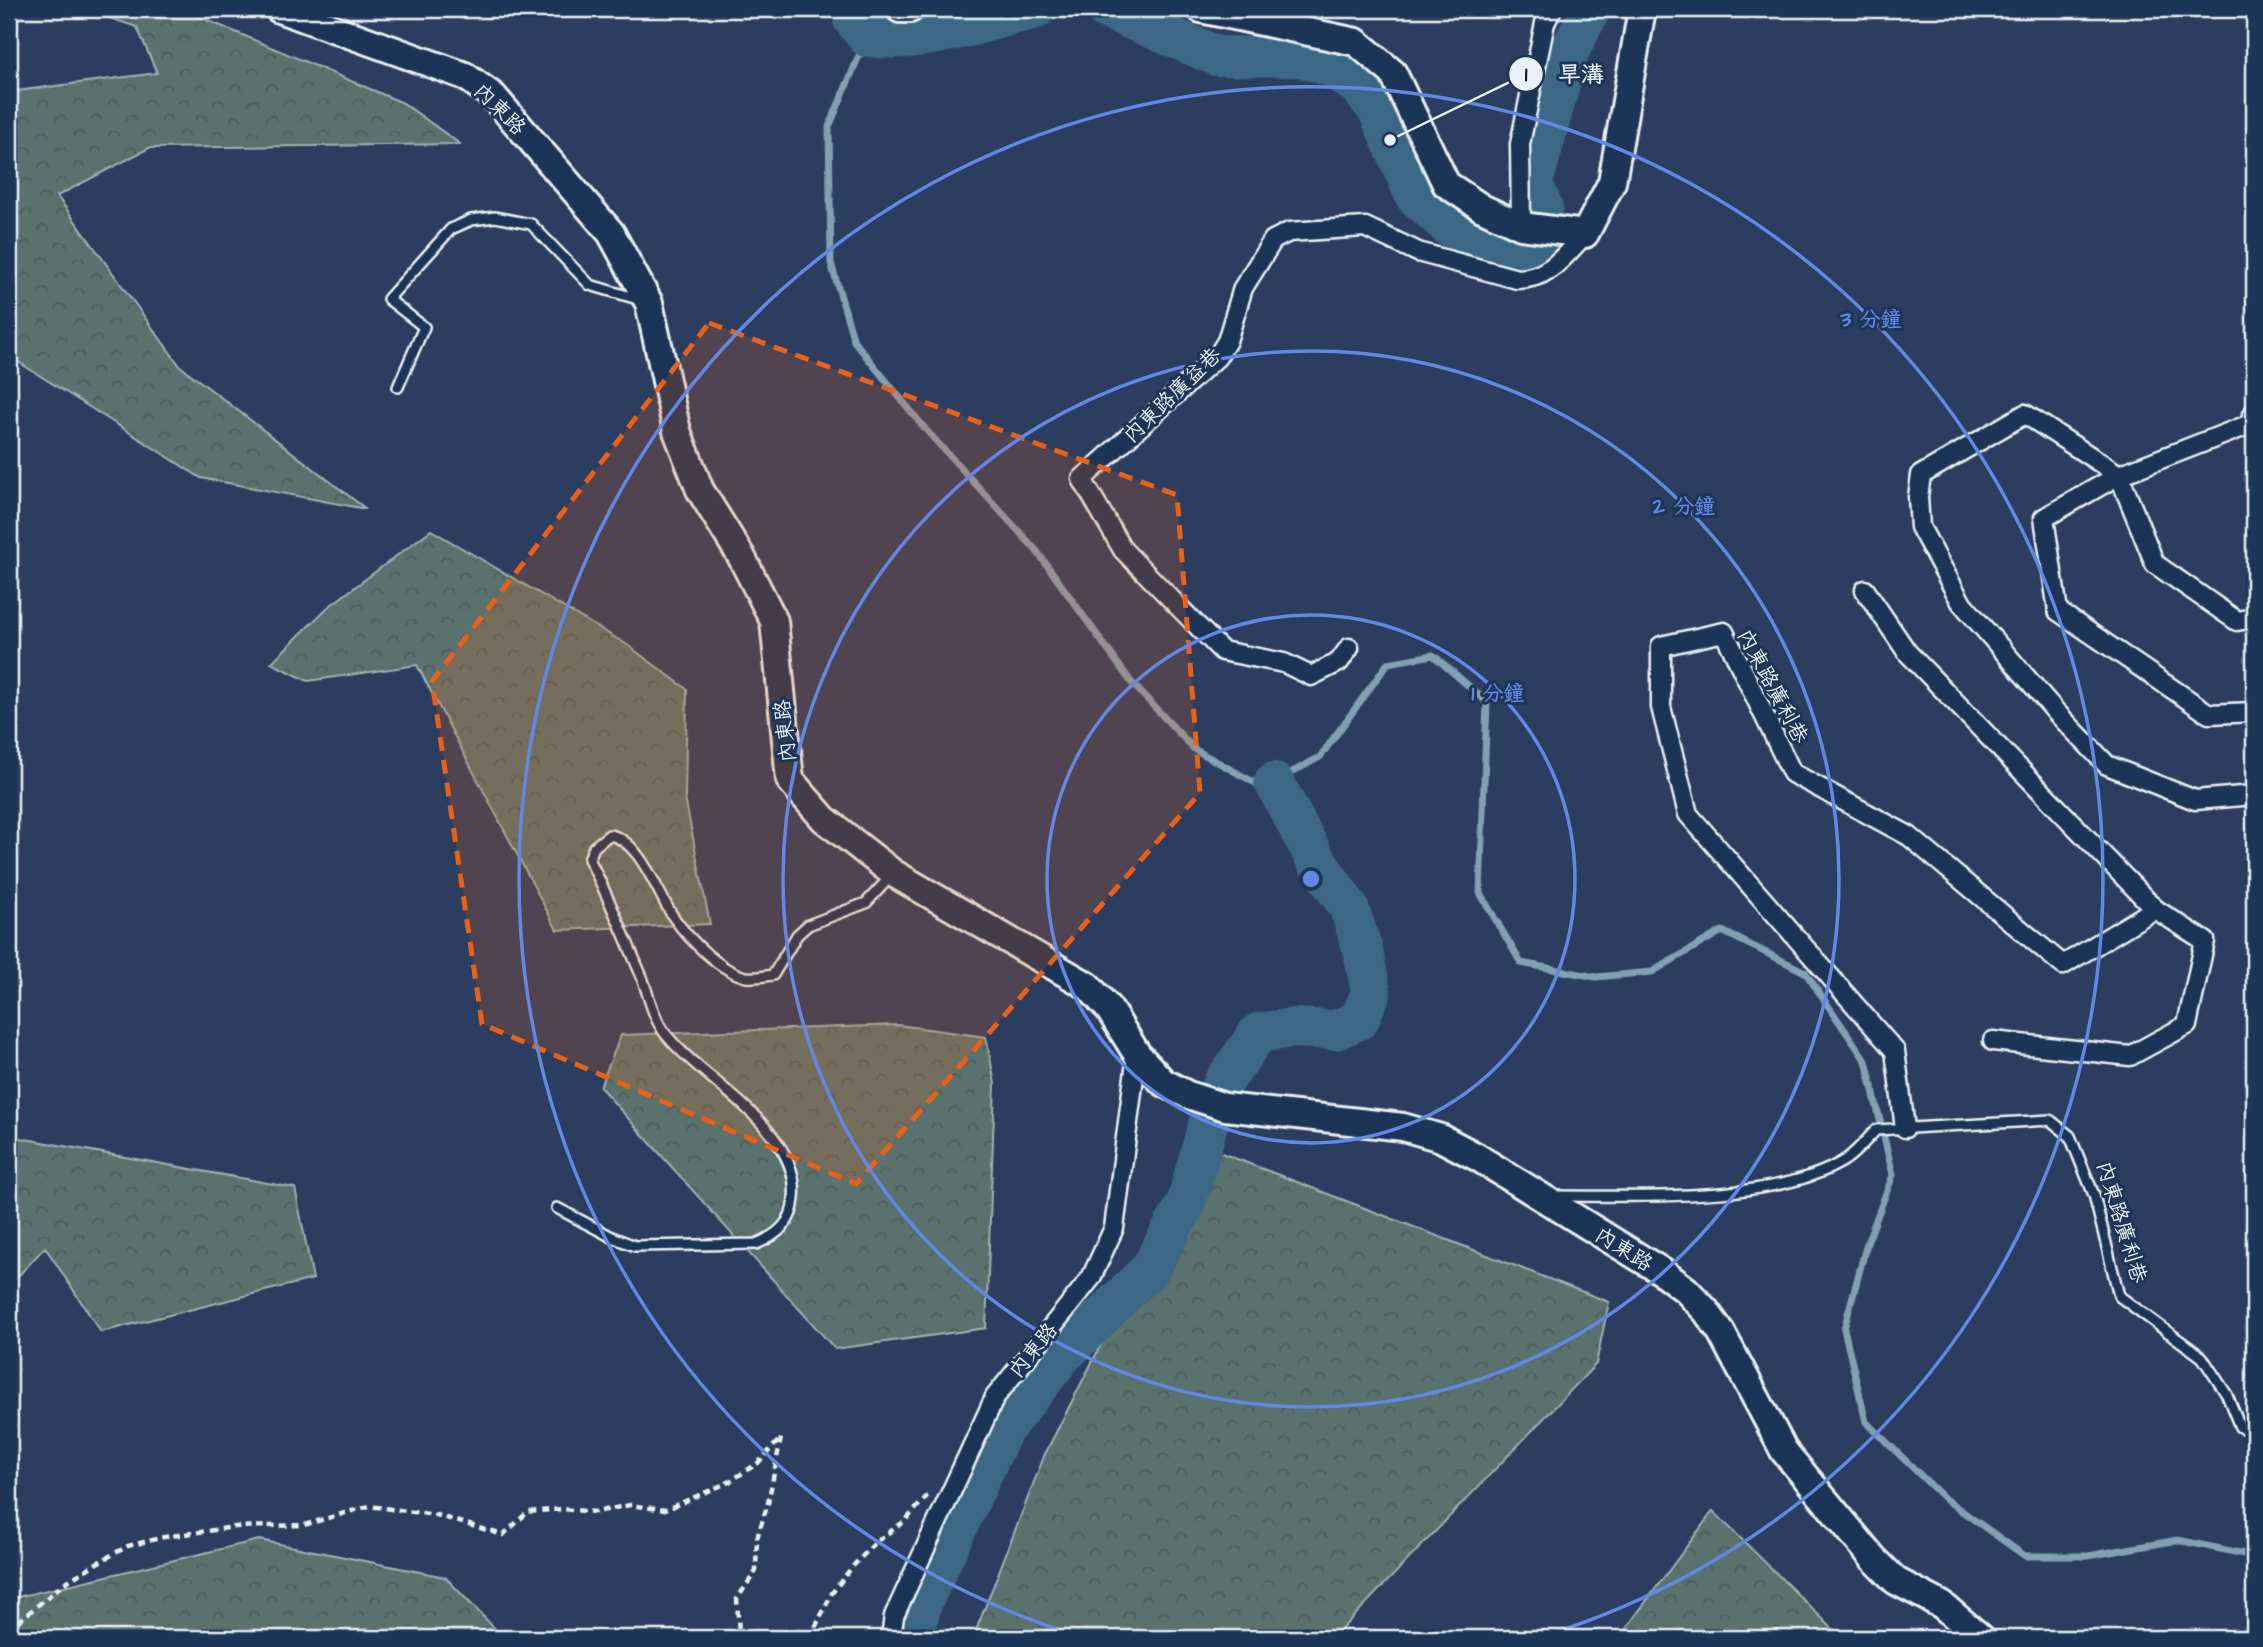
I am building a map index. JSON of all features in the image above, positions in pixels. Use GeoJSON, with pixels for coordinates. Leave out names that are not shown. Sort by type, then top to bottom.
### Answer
{"type":"FeatureCollection","features":[{"type":"Feature","properties":{"kind":"street","name":"內東路"},"geometry":{"type":"LineString","coordinates":[[279,9],[465,76],[493,96],[611,233],[649,303],[677,431],[700,490],[741,556],[774,621],[790,780],[824,819],[893,873],[1088,986],[1109,1009],[1137,1054],[1163,1082],[1199,1099],[1225,1107],[1403,1127],[1441,1138],[1540,1196],[1686,1290],[1721,1332],[1784,1451],[1873,1558],[1896,1581],[1942,1605],[1981,1638]]}},
{"type":"Feature","properties":{"kind":"street"},"geometry":{"type":"LineString","coordinates":[[900,9],[910,9]]}},
{"type":"Feature","properties":{"kind":"street"},"geometry":{"type":"LineString","coordinates":[[1201,9],[1356,42],[1392,74],[1446,184],[1482,208],[1521,226],[1585,234]]}},
{"type":"Feature","properties":{"kind":"street"},"geometry":{"type":"LineString","coordinates":[[1521,226],[1520,144],[1545,23],[1552,9]]}},
{"type":"Feature","properties":{"kind":"street","name":"內東路廣益巷"},"geometry":{"type":"LineString","coordinates":[[1349,648],[1339,662],[1311,676],[1284,663],[1238,657],[1222,651],[1123,550],[1082,479],[1217,357],[1227,341],[1242,288],[1273,240],[1289,232],[1365,227],[1418,252],[1517,279],[1531,279],[1546,274],[1585,234],[1612,182],[1642,9]]}},
{"type":"Feature","properties":{"kind":"street"},"geometry":{"type":"LineString","coordinates":[[2254,413],[2248,425],[2119,475],[2043,518],[2058,611],[2209,714],[2254,712]]}},
{"type":"Feature","properties":{"kind":"street"},"geometry":{"type":"LineString","coordinates":[[2254,618],[2237,621],[2155,564],[2119,475],[2025,414],[1921,475],[1918,496],[1920,527],[1939,568],[1961,602],[2056,712],[2107,765],[2195,800],[2254,795]]}},
{"type":"Feature","properties":{"kind":"street"},"geometry":{"type":"LineString","coordinates":[[1865,590],[1907,652],[2155,909],[2205,941],[2187,1025],[2130,1056],[1993,1041]]}},
{"type":"Feature","properties":{"kind":"street","name":"內東路廣利巷"},"geometry":{"type":"LineString","coordinates":[[1905,1128],[1895,1051],[1688,814],[1661,707],[1661,646],[1724,632],[1792,773],[1909,836],[2063,965],[2155,909]]}},
{"type":"Feature","properties":{"kind":"street","name":"內東路"},"geometry":{"type":"LineString","coordinates":[[891,1638],[894,1616],[995,1397],[1091,1278],[1114,1228],[1137,1054]]}},
{"type":"Feature","properties":{"kind":"lane"},"geometry":{"type":"LineString","coordinates":[[398,387],[424,327],[388,299],[451,229],[471,220],[495,217],[531,224],[590,285],[649,303]]}},
{"type":"Feature","properties":{"kind":"lane"},"geometry":{"type":"LineString","coordinates":[[557,1208],[612,1237],[635,1245],[756,1244],[772,1238],[793,1214],[794,1170],[771,1135],[663,1031],[614,909],[590,859],[594,847],[609,835],[618,836],[633,847],[675,920],[718,963],[746,977],[773,975],[797,935],[808,925],[866,903],[893,873]]}},
{"type":"Feature","properties":{"kind":"lane","name":"內東路廣利巷"},"geometry":{"type":"LineString","coordinates":[[1540,1196],[1663,1197],[1788,1184],[1846,1159],[1876,1130],[2050,1120],[2070,1136],[2094,1195],[2119,1296],[2202,1357],[2227,1395],[2240,1427],[2254,1432]]}},
{"type":"Feature","properties":{"kind":"path"},"geometry":{"type":"LineString","coordinates":[[9,1629],[66,1582],[128,1545],[234,1527],[304,1525],[369,1506],[436,1515],[503,1535],[528,1512],[562,1509],[596,1512],[630,1505],[665,1510],[729,1482],[758,1463],[781,1438],[768,1503],[757,1538],[756,1571],[737,1599],[739,1634],[747,1638]]}},
{"type":"Feature","properties":{"kind":"path"},"geometry":{"type":"LineString","coordinates":[[810,1638],[832,1593],[877,1541],[905,1521],[927,1495],[952,1493]]}},
{"type":"Feature","properties":{"kind":"highlighted area"},"geometry":{"type":"Polygon","coordinates":[[[709,323],[1177,495],[1200,793],[856,1184],[482,1024],[432,681],[709,323]]]}},
{"type":"Feature","properties":{"kind":"green space"},"geometry":{"type":"Polygon","coordinates":[[[83,9],[181,9],[403,103],[460,144],[149,148],[57,196],[180,366],[366,509],[201,478],[9,356],[9,92],[157,73],[137,27],[83,9]]]}},
{"type":"Feature","properties":{"kind":"green space"},"geometry":{"type":"Polygon","coordinates":[[[431,530],[626,644],[687,689],[685,798],[710,924],[557,930],[417,665],[308,681],[271,663],[327,608],[431,530]]]}},
{"type":"Feature","properties":{"kind":"green space"},"geometry":{"type":"Polygon","coordinates":[[[898,1025],[986,1037],[995,1084],[986,1328],[835,1349],[600,1087],[621,1035],[898,1025]]]}},
{"type":"Feature","properties":{"kind":"green space"},"geometry":{"type":"Polygon","coordinates":[[[9,1136],[295,1188],[313,1279],[101,1332],[45,1247],[9,1286],[9,1136]]]}},
{"type":"Feature","properties":{"kind":"green space"},"geometry":{"type":"Polygon","coordinates":[[[1203,1146],[1609,1302],[1596,1364],[1333,1638],[973,1638],[1045,1454],[1203,1146]]]}},
{"type":"Feature","properties":{"kind":"green space"},"geometry":{"type":"Polygon","coordinates":[[[1713,1511],[1842,1638],[1619,1638],[1713,1511]]]}},
{"type":"Feature","properties":{"kind":"green space"},"geometry":{"type":"Polygon","coordinates":[[[259,1540],[445,1577],[504,1638],[9,1638],[9,1599],[259,1540]]]}},
{"type":"Feature","properties":{"kind":"waterway"},"geometry":{"type":"LineString","coordinates":[[854,9],[853,19],[867,37],[888,39],[952,31],[1036,9]]}},
{"type":"Feature","properties":{"kind":"waterway"},"geometry":{"type":"LineString","coordinates":[[1106,9],[1217,56],[1299,57],[1331,67],[1357,85],[1378,110],[1415,196],[1455,232],[1502,250],[1523,253],[1542,243],[1543,208],[1533,183],[1569,52],[1591,9]]}},
{"type":"Feature","properties":{"kind":"waterway"},"geometry":{"type":"LineString","coordinates":[[867,37],[829,127],[831,263],[854,341],[926,430],[1036,550],[1131,682],[1194,749],[1257,784],[1274,782],[1320,757],[1388,663],[1433,655],[1487,702],[1480,893],[1521,963],[1596,977],[1652,972],[1722,931],[1805,972],[1866,1061],[1893,1175],[1867,1243],[1844,1329],[1866,1422],[1945,1499],[2025,1556],[2088,1556],[2178,1540],[2254,1556]]}},
{"type":"Feature","properties":{"kind":"waterway"},"geometry":{"type":"LineString","coordinates":[[915,1638],[921,1605],[1003,1430],[1062,1356],[1150,1269],[1186,1204],[1208,1124],[1223,1083],[1258,1033],[1293,1028],[1336,1030],[1359,1020],[1371,993],[1363,950],[1349,908],[1316,860],[1274,782]]}},
{"type":"Feature","properties":{"kind":"place","name":"旱溝"},"geometry":{"type":"Point","coordinates":[1390,140]}}]}
